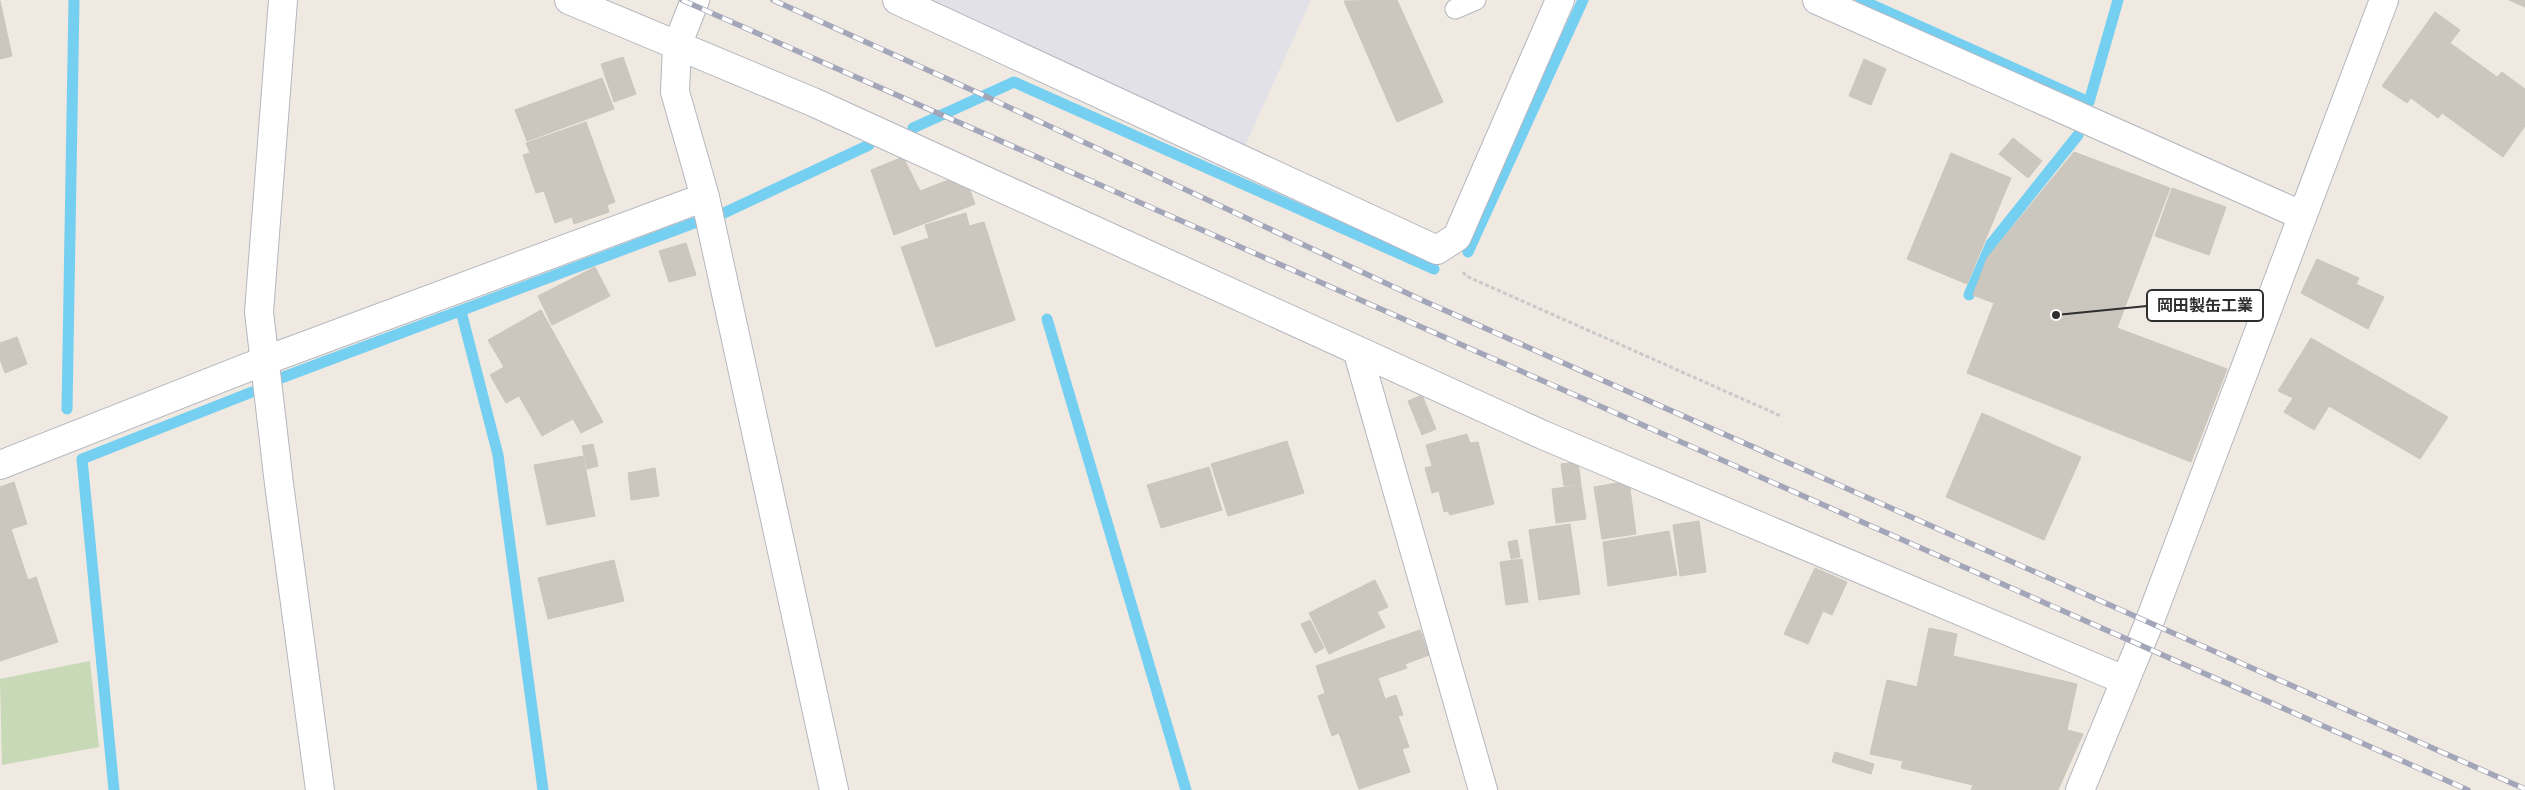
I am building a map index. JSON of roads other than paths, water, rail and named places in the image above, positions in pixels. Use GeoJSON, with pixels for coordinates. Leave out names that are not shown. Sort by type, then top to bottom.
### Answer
{"type":"FeatureCollection","features":[{"type":"Feature","properties":{"kind":"street"},"geometry":{"type":"LineString","coordinates":[[283,0],[260,312],[264,361],[320,790]]}},
{"type":"Feature","properties":{"kind":"street"},"geometry":{"type":"LineString","coordinates":[[569,0],[813,102],[1358,353],[1552,439],[2124,680]]}},
{"type":"Feature","properties":{"kind":"street"},"geometry":{"type":"LineString","coordinates":[[695,0],[678,46],[676,92],[705,197],[834,790]]}},
{"type":"Feature","properties":{"kind":"street"},"geometry":{"type":"LineString","coordinates":[[897,0],[1437,250],[1457,237],[1560,0]]}},
{"type":"Feature","properties":{"kind":"street"},"geometry":{"type":"LineString","coordinates":[[1817,0],[2301,215]]}},
{"type":"Feature","properties":{"kind":"street"},"geometry":{"type":"LineString","coordinates":[[2080,790],[2149,623],[2301,215],[2384,0]]}},
{"type":"Feature","properties":{"kind":"street"},"geometry":{"type":"LineString","coordinates":[[0,465],[264,361],[705,197]]}},
{"type":"Feature","properties":{"kind":"street"},"geometry":{"type":"LineString","coordinates":[[1358,353],[1483,790]]}},
{"type":"Feature","properties":{"kind":"lane"},"geometry":{"type":"LineString","coordinates":[[1455,9],[1476,0]]}},
{"type":"Feature","properties":{"kind":"waterway"},"geometry":{"type":"LineString","coordinates":[[67,409],[74,0]]}},
{"type":"Feature","properties":{"kind":"waterway"},"geometry":{"type":"LineString","coordinates":[[1468,252],[1583,0]]}},
{"type":"Feature","properties":{"kind":"waterway"},"geometry":{"type":"LineString","coordinates":[[1861,0],[2089,102],[2118,0]]}},
{"type":"Feature","properties":{"kind":"waterway"},"geometry":{"type":"LineString","coordinates":[[913,128],[1014,82],[1434,269]]}},
{"type":"Feature","properties":{"kind":"waterway"},"geometry":{"type":"LineString","coordinates":[[1969,295],[1991,244],[2078,135]]}},
{"type":"Feature","properties":{"kind":"waterway"},"geometry":{"type":"LineString","coordinates":[[724,213],[869,145]]}},
{"type":"Feature","properties":{"kind":"waterway"},"geometry":{"type":"LineString","coordinates":[[281,378],[694,223]]}},
{"type":"Feature","properties":{"kind":"waterway"},"geometry":{"type":"LineString","coordinates":[[461,311],[498,455],[543,790]]}},
{"type":"Feature","properties":{"kind":"waterway"},"geometry":{"type":"LineString","coordinates":[[1047,319],[1186,790]]}},
{"type":"Feature","properties":{"kind":"waterway"},"geometry":{"type":"LineString","coordinates":[[114,790],[82,459],[252,392]]}},
{"type":"Feature","properties":{"kind":"railway"},"geometry":{"type":"LineString","coordinates":[[682,0],[2468,790]]}},
{"type":"Feature","properties":{"kind":"railway"},"geometry":{"type":"LineString","coordinates":[[773,0],[985,96],[1426,302],[2525,789]]}},
{"type":"Feature","properties":{"kind":"place","name":"岡田製缶工業"},"geometry":{"type":"Point","coordinates":[2056,315]}}]}
